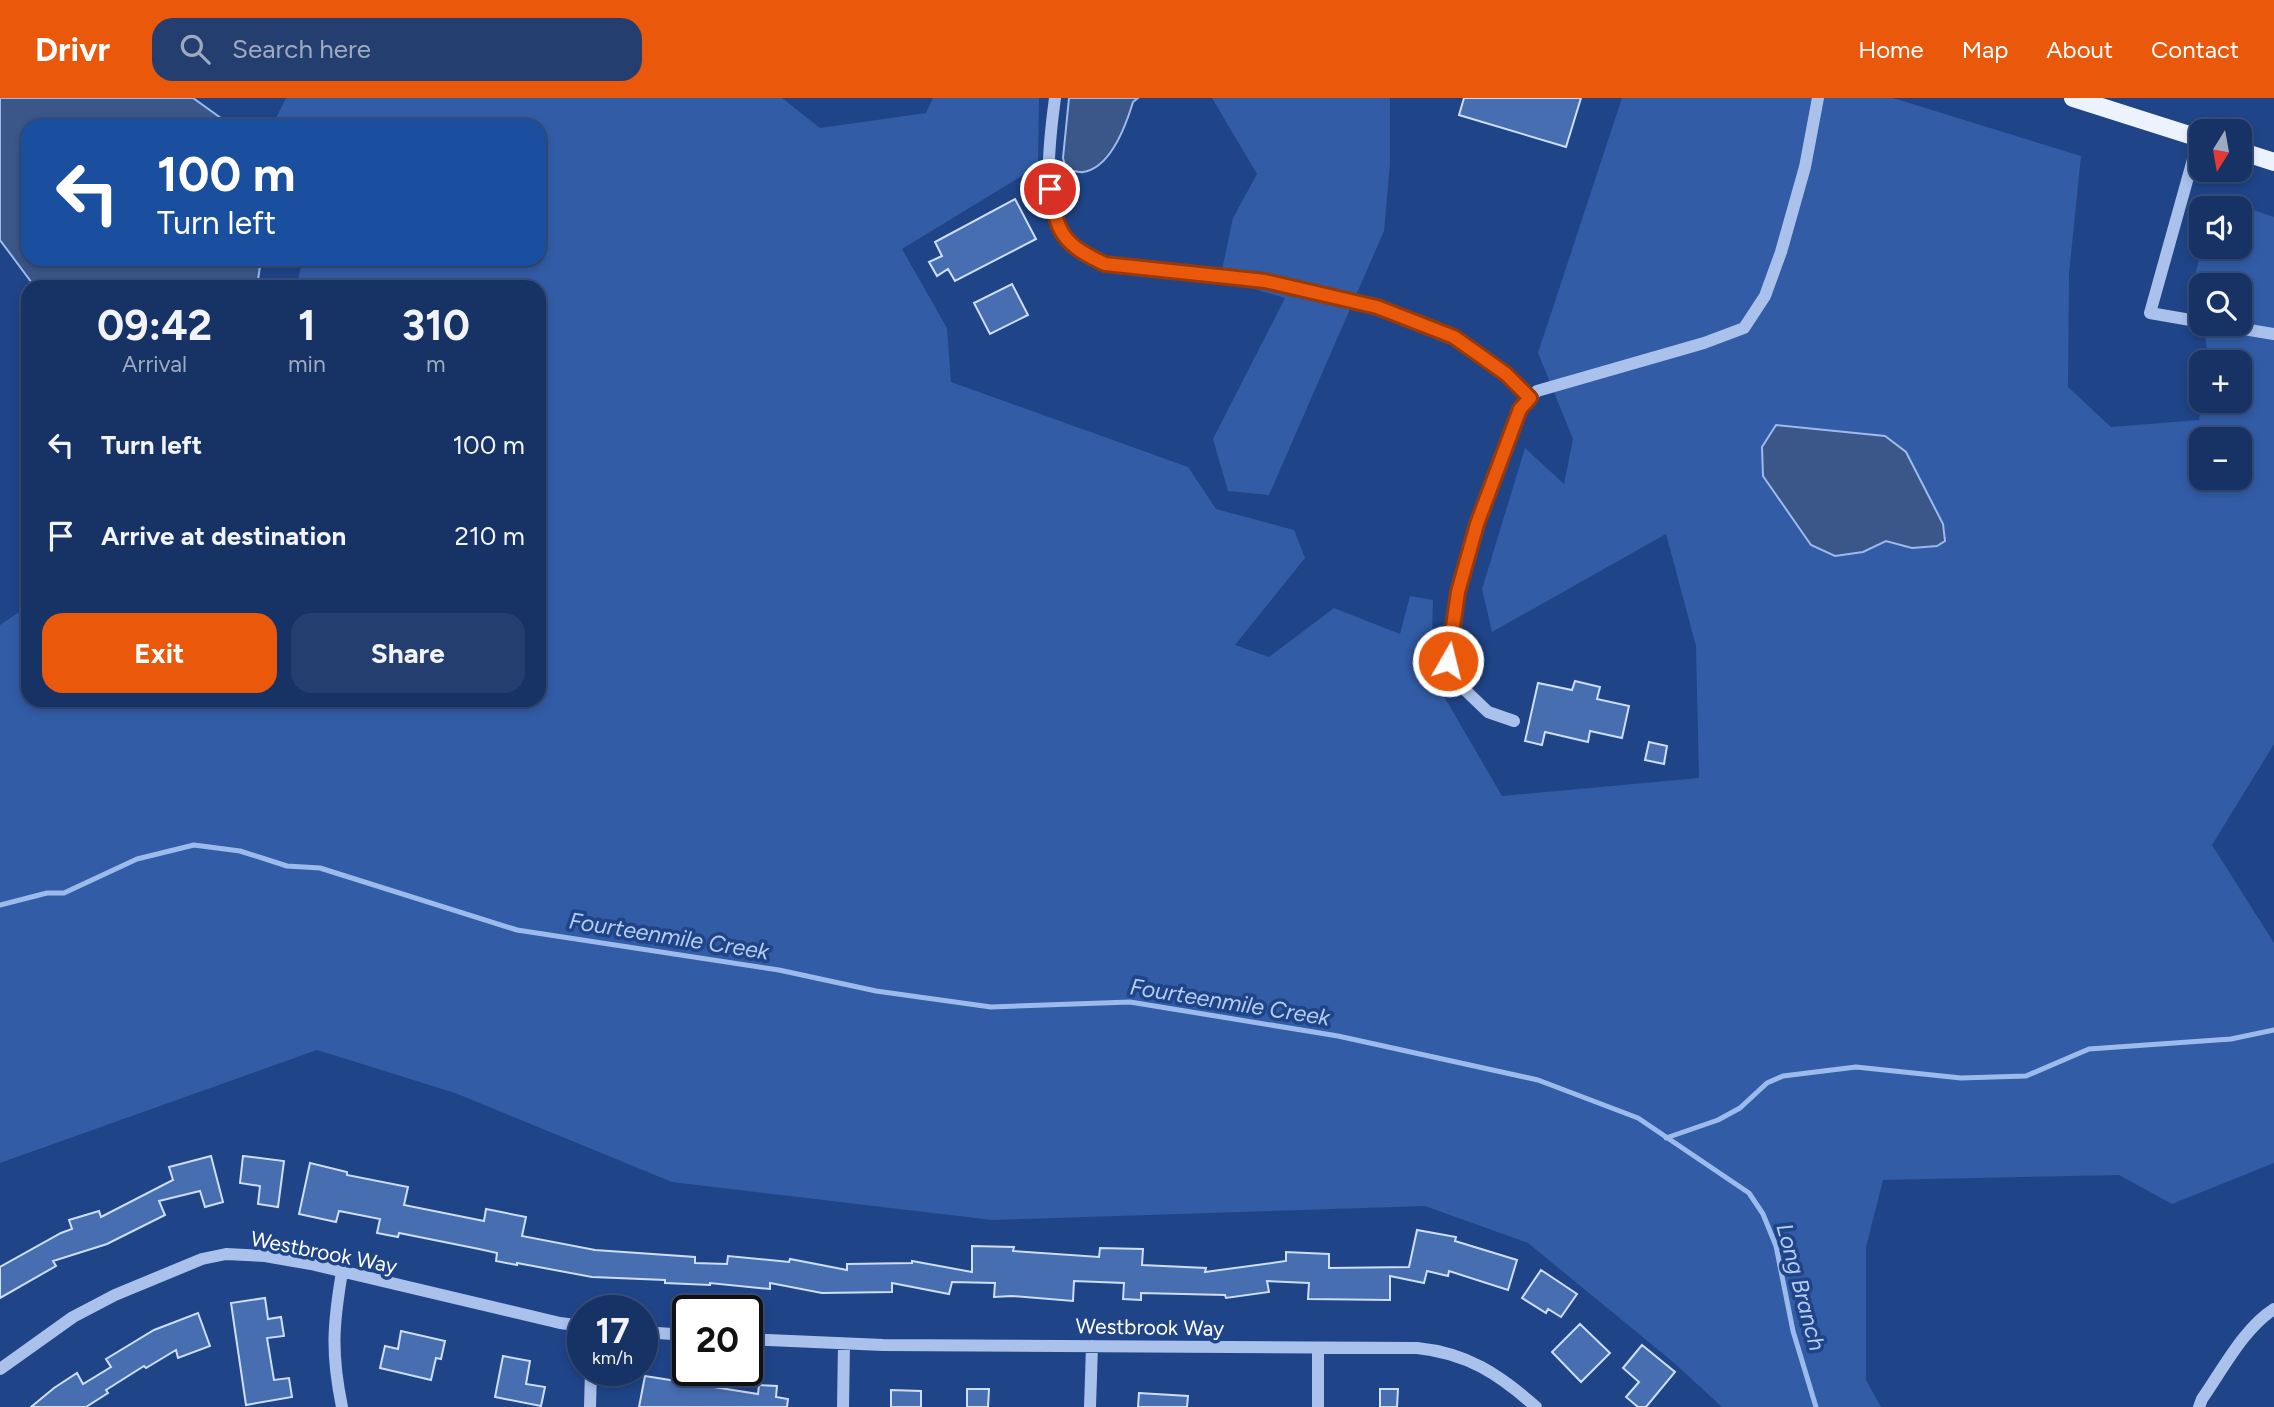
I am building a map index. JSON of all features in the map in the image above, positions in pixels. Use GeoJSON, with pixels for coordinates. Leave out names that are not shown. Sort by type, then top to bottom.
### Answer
{"type":"FeatureCollection","features":[{"type":"Feature","properties":{"kind":"main road"},"geometry":{"type":"LineString","coordinates":[[2073,98],[2189,135]]}},
{"type":"Feature","properties":{"kind":"main road"},"geometry":{"type":"LineString","coordinates":[[2252,155],[2274,162]]}},
{"type":"Feature","properties":{"kind":"street"},"geometry":{"type":"LineString","coordinates":[[1055,98],[1050,136],[1050,189],[1055,220],[1066,240],[1082,253],[1105,264],[1265,281],[1377,307],[1454,337],[1506,374],[1530,398]]}},
{"type":"Feature","properties":{"kind":"street"},"geometry":{"type":"LineString","coordinates":[[1514,721],[1489,712],[1462,687],[1448,661],[1458,592],[1477,524],[1520,409],[1537,391],[1704,344],[1744,328],[1765,296],[1781,252],[1805,167],[1818,98]]}},
{"type":"Feature","properties":{"kind":"street"},"geometry":{"type":"LineString","coordinates":[[2189,177],[2150,313],[2189,320]]}},
{"type":"Feature","properties":{"kind":"street"},"geometry":{"type":"LineString","coordinates":[[2252,330],[2274,334]]}},
{"type":"Feature","properties":{"kind":"street","name":"Westbrook Way"},"geometry":{"type":"LineString","coordinates":[[0,1369],[73,1317],[115,1295],[202,1259],[226,1255],[265,1256],[567,1324]]}},
{"type":"Feature","properties":{"kind":"street"},"geometry":{"type":"LineString","coordinates":[[342,1272],[333,1341],[342,1407]]}},
{"type":"Feature","properties":{"kind":"street"},"geometry":{"type":"LineString","coordinates":[[2199,1407],[2259,1318],[2274,1309]]}},
{"type":"Feature","properties":{"kind":"street","name":"Westbrook Way"},"geometry":{"type":"LineString","coordinates":[[763,1340],[844,1344],[1417,1348],[1449,1353],[1479,1365],[1536,1407]]}},
{"type":"Feature","properties":{"kind":"street"},"geometry":{"type":"LineString","coordinates":[[843,1407],[844,1344]]}},
{"type":"Feature","properties":{"kind":"street"},"geometry":{"type":"LineString","coordinates":[[1090,1407],[1092,1346]]}},
{"type":"Feature","properties":{"kind":"street"},"geometry":{"type":"LineString","coordinates":[[1318,1348],[1318,1407]]}},
{"type":"Feature","properties":{"kind":"street"},"geometry":{"type":"LineString","coordinates":[[590,1407],[591,1386]]}},
{"type":"Feature","properties":{"kind":"shaded area"},"geometry":{"type":"Polygon","coordinates":[[[0,98],[193,98],[222,119],[21,119],[21,266],[260,266],[258,280],[30,280],[0,240],[0,98]]]}},
{"type":"Feature","properties":{"kind":"shaded area"},"geometry":{"type":"Polygon","coordinates":[[[286,98],[782,98],[820,128],[926,113],[933,98],[1039,98],[1038,166],[902,249],[947,328],[951,382],[1188,467],[1216,509],[1294,530],[1305,558],[1235,645],[1269,657],[1334,608],[1400,634],[1410,596],[1433,600],[1431,674],[1502,796],[1699,778],[1696,646],[1666,534],[1492,632],[1482,589],[1525,448],[1564,484],[1573,439],[1538,353],[1622,98],[1893,98],[2081,156],[2069,274],[2068,387],[2111,427],[2199,420],[2200,413],[2252,413],[2252,350],[2207,350],[2205,336],[2252,336],[2252,273],[2196,273],[2199,259],[2252,259],[2252,210],[2274,217],[2274,744],[2212,845],[2274,943],[2274,1163],[2172,1204],[2119,1175],[1883,1180],[1866,1247],[1866,1380],[1881,1407],[1722,1407],[1673,1362],[1528,1243],[1425,1206],[992,1220],[672,1182],[455,1093],[317,1050],[0,1163],[0,625],[21,611],[21,707],[546,707],[546,280],[298,280],[301,266],[546,266],[546,119],[276,118],[286,98]]]}},
{"type":"Feature","properties":{"kind":"shaded area"},"geometry":{"type":"Polygon","coordinates":[[[1069,98],[1138,98],[1133,102],[1116,144],[1109,154],[1102,163],[1083,172],[1066,170],[1063,158],[1069,98]]]}},
{"type":"Feature","properties":{"kind":"shaded area"},"geometry":{"type":"Polygon","coordinates":[[[1212,98],[1390,98],[1390,164],[1384,231],[1269,495],[1228,491],[1213,439],[1285,298],[1220,279],[1233,218],[1257,174],[1212,98]]]}},
{"type":"Feature","properties":{"kind":"shaded area"},"geometry":{"type":"Polygon","coordinates":[[[1776,425],[1885,436],[1906,452],[1943,524],[1945,541],[1937,546],[1912,548],[1886,541],[1863,552],[1835,556],[1811,545],[1763,476],[1762,447],[1776,425]]]}},
{"type":"Feature","properties":{"kind":"building"},"geometry":{"type":"Polygon","coordinates":[[[1464,98],[1581,98],[1566,147],[1459,115],[1464,98]]]}},
{"type":"Feature","properties":{"kind":"building"},"geometry":{"type":"Polygon","coordinates":[[[1015,199],[1036,239],[955,281],[948,269],[937,276],[929,262],[942,256],[935,242],[1015,199]]]}},
{"type":"Feature","properties":{"kind":"building"},"geometry":{"type":"Polygon","coordinates":[[[1012,284],[1028,315],[990,334],[974,303],[1012,284]]]}},
{"type":"Feature","properties":{"kind":"building"},"geometry":{"type":"Polygon","coordinates":[[[1575,681],[1600,687],[1597,699],[1629,706],[1622,738],[1590,731],[1588,742],[1545,732],[1542,745],[1525,741],[1538,683],[1572,690],[1575,681]]]}},
{"type":"Feature","properties":{"kind":"building"},"geometry":{"type":"Polygon","coordinates":[[[1649,742],[1667,746],[1664,764],[1645,760],[1649,742]]]}},
{"type":"Feature","properties":{"kind":"building"},"geometry":{"type":"Polygon","coordinates":[[[211,1156],[223,1202],[205,1207],[200,1191],[159,1201],[165,1215],[107,1244],[53,1261],[56,1266],[0,1298],[0,1267],[72,1229],[69,1220],[99,1211],[101,1217],[173,1180],[169,1167],[211,1156]]]}},
{"type":"Feature","properties":{"kind":"building"},"geometry":{"type":"Polygon","coordinates":[[[243,1156],[284,1161],[278,1207],[258,1204],[260,1186],[240,1183],[243,1156]]]}},
{"type":"Feature","properties":{"kind":"building"},"geometry":{"type":"Polygon","coordinates":[[[310,1163],[347,1172],[347,1175],[408,1187],[404,1205],[484,1221],[486,1209],[526,1217],[522,1236],[595,1250],[695,1257],[695,1263],[727,1264],[728,1256],[789,1262],[790,1259],[847,1270],[847,1264],[912,1261],[972,1272],[972,1246],[1014,1247],[1013,1251],[1099,1257],[1100,1248],[1143,1249],[1142,1265],[1206,1268],[1205,1272],[1286,1261],[1286,1252],[1329,1254],[1329,1268],[1409,1267],[1417,1230],[1456,1237],[1455,1241],[1517,1260],[1508,1290],[1449,1271],[1448,1276],[1427,1271],[1424,1283],[1390,1276],[1390,1300],[1308,1299],[1309,1283],[1267,1281],[1269,1292],[1226,1298],[1225,1295],[1141,1293],[1141,1300],[1123,1299],[1124,1283],[1074,1281],[1073,1301],[994,1297],[995,1283],[952,1282],[949,1294],[892,1283],[892,1292],[822,1293],[770,1283],[770,1289],[710,1283],[665,1283],[665,1280],[592,1277],[496,1261],[497,1253],[399,1233],[398,1237],[377,1233],[380,1219],[339,1211],[336,1222],[299,1214],[310,1163]]]}},
{"type":"Feature","properties":{"kind":"building"},"geometry":{"type":"Polygon","coordinates":[[[1541,1270],[1577,1294],[1561,1317],[1548,1309],[1546,1313],[1522,1298],[1541,1270]]]}},
{"type":"Feature","properties":{"kind":"building"},"geometry":{"type":"Polygon","coordinates":[[[265,1298],[268,1319],[281,1317],[284,1336],[267,1338],[274,1380],[289,1378],[292,1397],[246,1405],[231,1303],[265,1298]]]}},
{"type":"Feature","properties":{"kind":"building"},"geometry":{"type":"Polygon","coordinates":[[[198,1313],[210,1346],[178,1358],[176,1350],[106,1390],[108,1393],[86,1407],[31,1407],[77,1373],[83,1384],[111,1367],[106,1359],[154,1330],[198,1313]]]}},
{"type":"Feature","properties":{"kind":"building"},"geometry":{"type":"Polygon","coordinates":[[[1580,1324],[1610,1353],[1581,1382],[1552,1352],[1580,1324]]]}},
{"type":"Feature","properties":{"kind":"building"},"geometry":{"type":"Polygon","coordinates":[[[401,1331],[445,1341],[441,1359],[436,1358],[431,1380],[380,1368],[385,1346],[398,1349],[401,1331]]]}},
{"type":"Feature","properties":{"kind":"building"},"geometry":{"type":"Polygon","coordinates":[[[1642,1345],[1675,1372],[1646,1407],[1638,1407],[1626,1397],[1639,1382],[1623,1368],[1642,1345]]]}},
{"type":"Feature","properties":{"kind":"building"},"geometry":{"type":"Polygon","coordinates":[[[503,1356],[530,1361],[526,1384],[545,1387],[541,1406],[495,1397],[503,1356]]]}},
{"type":"Feature","properties":{"kind":"building"},"geometry":{"type":"Polygon","coordinates":[[[658,1378],[672,1380],[672,1386],[708,1386],[758,1394],[759,1386],[777,1386],[776,1397],[788,1399],[787,1407],[639,1407],[643,1386],[658,1386],[658,1378]]]}},
{"type":"Feature","properties":{"kind":"building"},"geometry":{"type":"Polygon","coordinates":[[[967,1389],[989,1389],[988,1407],[967,1407],[967,1389]]]}},
{"type":"Feature","properties":{"kind":"building"},"geometry":{"type":"Polygon","coordinates":[[[1380,1389],[1398,1389],[1397,1407],[1380,1407],[1380,1389]]]}},
{"type":"Feature","properties":{"kind":"building"},"geometry":{"type":"Polygon","coordinates":[[[891,1390],[921,1391],[921,1407],[891,1407],[891,1390]]]}},
{"type":"Feature","properties":{"kind":"building"},"geometry":{"type":"Polygon","coordinates":[[[1139,1393],[1188,1396],[1187,1407],[1138,1407],[1139,1393]]]}},
{"type":"Feature","properties":{"kind":"waterway","name":"Fourteenmile Creek"},"geometry":{"type":"LineString","coordinates":[[0,905],[47,893],[64,893],[137,859],[194,845],[240,851],[287,866],[320,868],[517,930],[779,970],[876,991],[991,1007],[1130,1002],[1338,1036],[1538,1080],[1638,1118],[1749,1193],[1763,1214],[1776,1246],[1793,1331],[1816,1407]]}},
{"type":"Feature","properties":{"kind":"waterway","name":"Fourteenmile Creek"},"geometry":{"type":"LineString","coordinates":[[1666,1138],[1718,1120],[1740,1108],[1767,1083],[1783,1076],[1856,1067],[1961,1078],[2026,1076],[2089,1049],[2231,1039],[2274,1030]]}},
{"type":"Feature","properties":{"kind":"route"},"geometry":{"type":"LineString","coordinates":[[1050,189],[1055,220],[1066,240],[1082,253],[1105,264],[1265,281],[1377,307],[1454,337],[1506,374],[1530,398],[1520,409],[1477,524],[1458,592],[1448,661]]}},
{"type":"Feature","properties":{"kind":"water label","name":"Long Branch"},"geometry":{"type":"Point","coordinates":[1801,1287]}}]}
